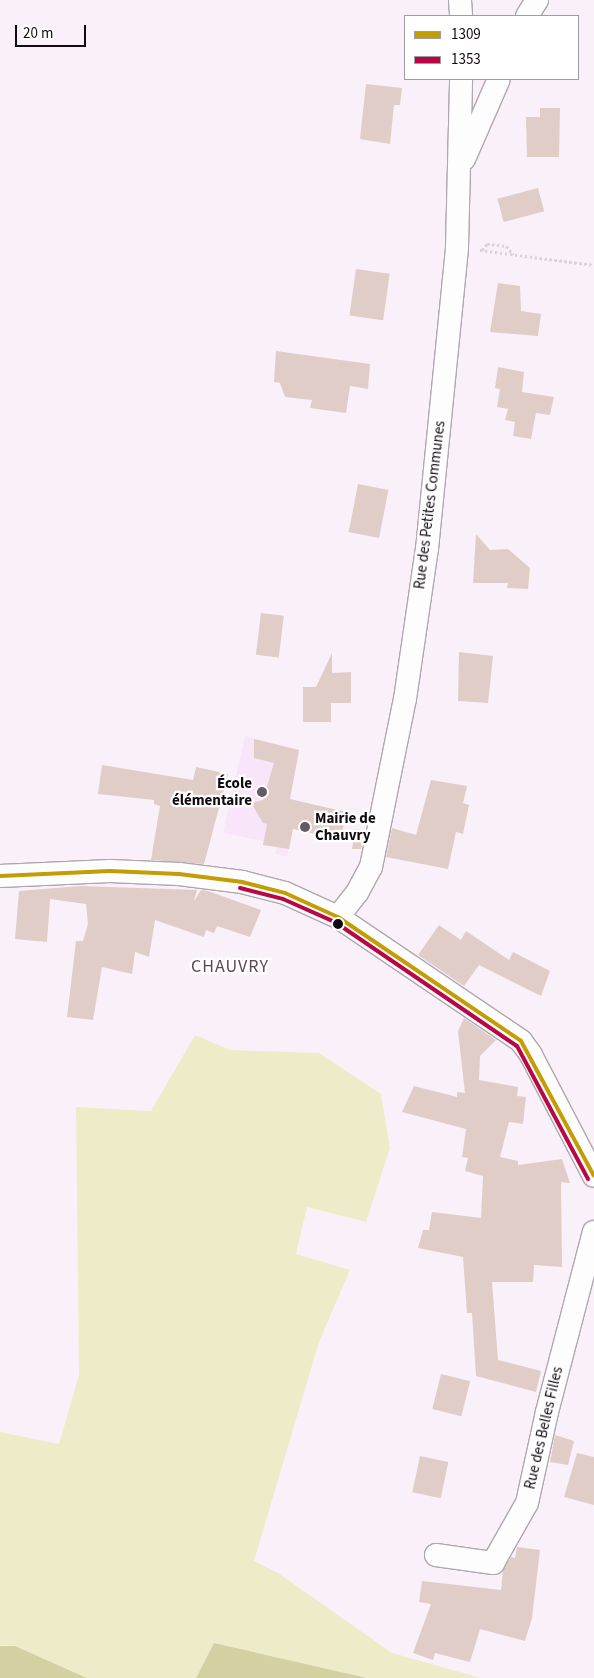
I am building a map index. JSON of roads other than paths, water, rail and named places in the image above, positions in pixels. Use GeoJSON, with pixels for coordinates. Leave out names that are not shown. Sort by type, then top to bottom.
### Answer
{"type":"FeatureCollection","features":[{"type":"Feature","properties":{"kind":"street"},"geometry":{"type":"LineString","coordinates":[[460,0],[460,15]]}},
{"type":"Feature","properties":{"kind":"street"},"geometry":{"type":"LineString","coordinates":[[528,15],[537,0]]}},
{"type":"Feature","properties":{"kind":"street","name":"Rue des Petites Communes"},"geometry":{"type":"LineString","coordinates":[[338,917],[357,894],[371,867],[404,699],[427,550],[457,247],[461,80]]}},
{"type":"Feature","properties":{"kind":"street"},"geometry":{"type":"LineString","coordinates":[[460,166],[499,80]]}},
{"type":"Feature","properties":{"kind":"street"},"geometry":{"type":"LineString","coordinates":[[0,876],[110,871],[179,874],[242,882],[285,892],[338,917],[521,1041],[532,1055],[594,1176]]}},
{"type":"Feature","properties":{"kind":"street","name":"Rue des Belles Filles"},"geometry":{"type":"LineString","coordinates":[[436,1555],[493,1563],[527,1503],[547,1412],[594,1232]]}},
{"type":"Feature","properties":{"kind":"place","name":"École élémentaire"},"geometry":{"type":"Point","coordinates":[262,792]}},
{"type":"Feature","properties":{"kind":"place","name":"Mairie de Chauvry"},"geometry":{"type":"Point","coordinates":[305,827]}},
{"type":"Feature","properties":{"kind":"district","name":"CHAUVRY"},"geometry":{"type":"Point","coordinates":[230,967]}}]}
